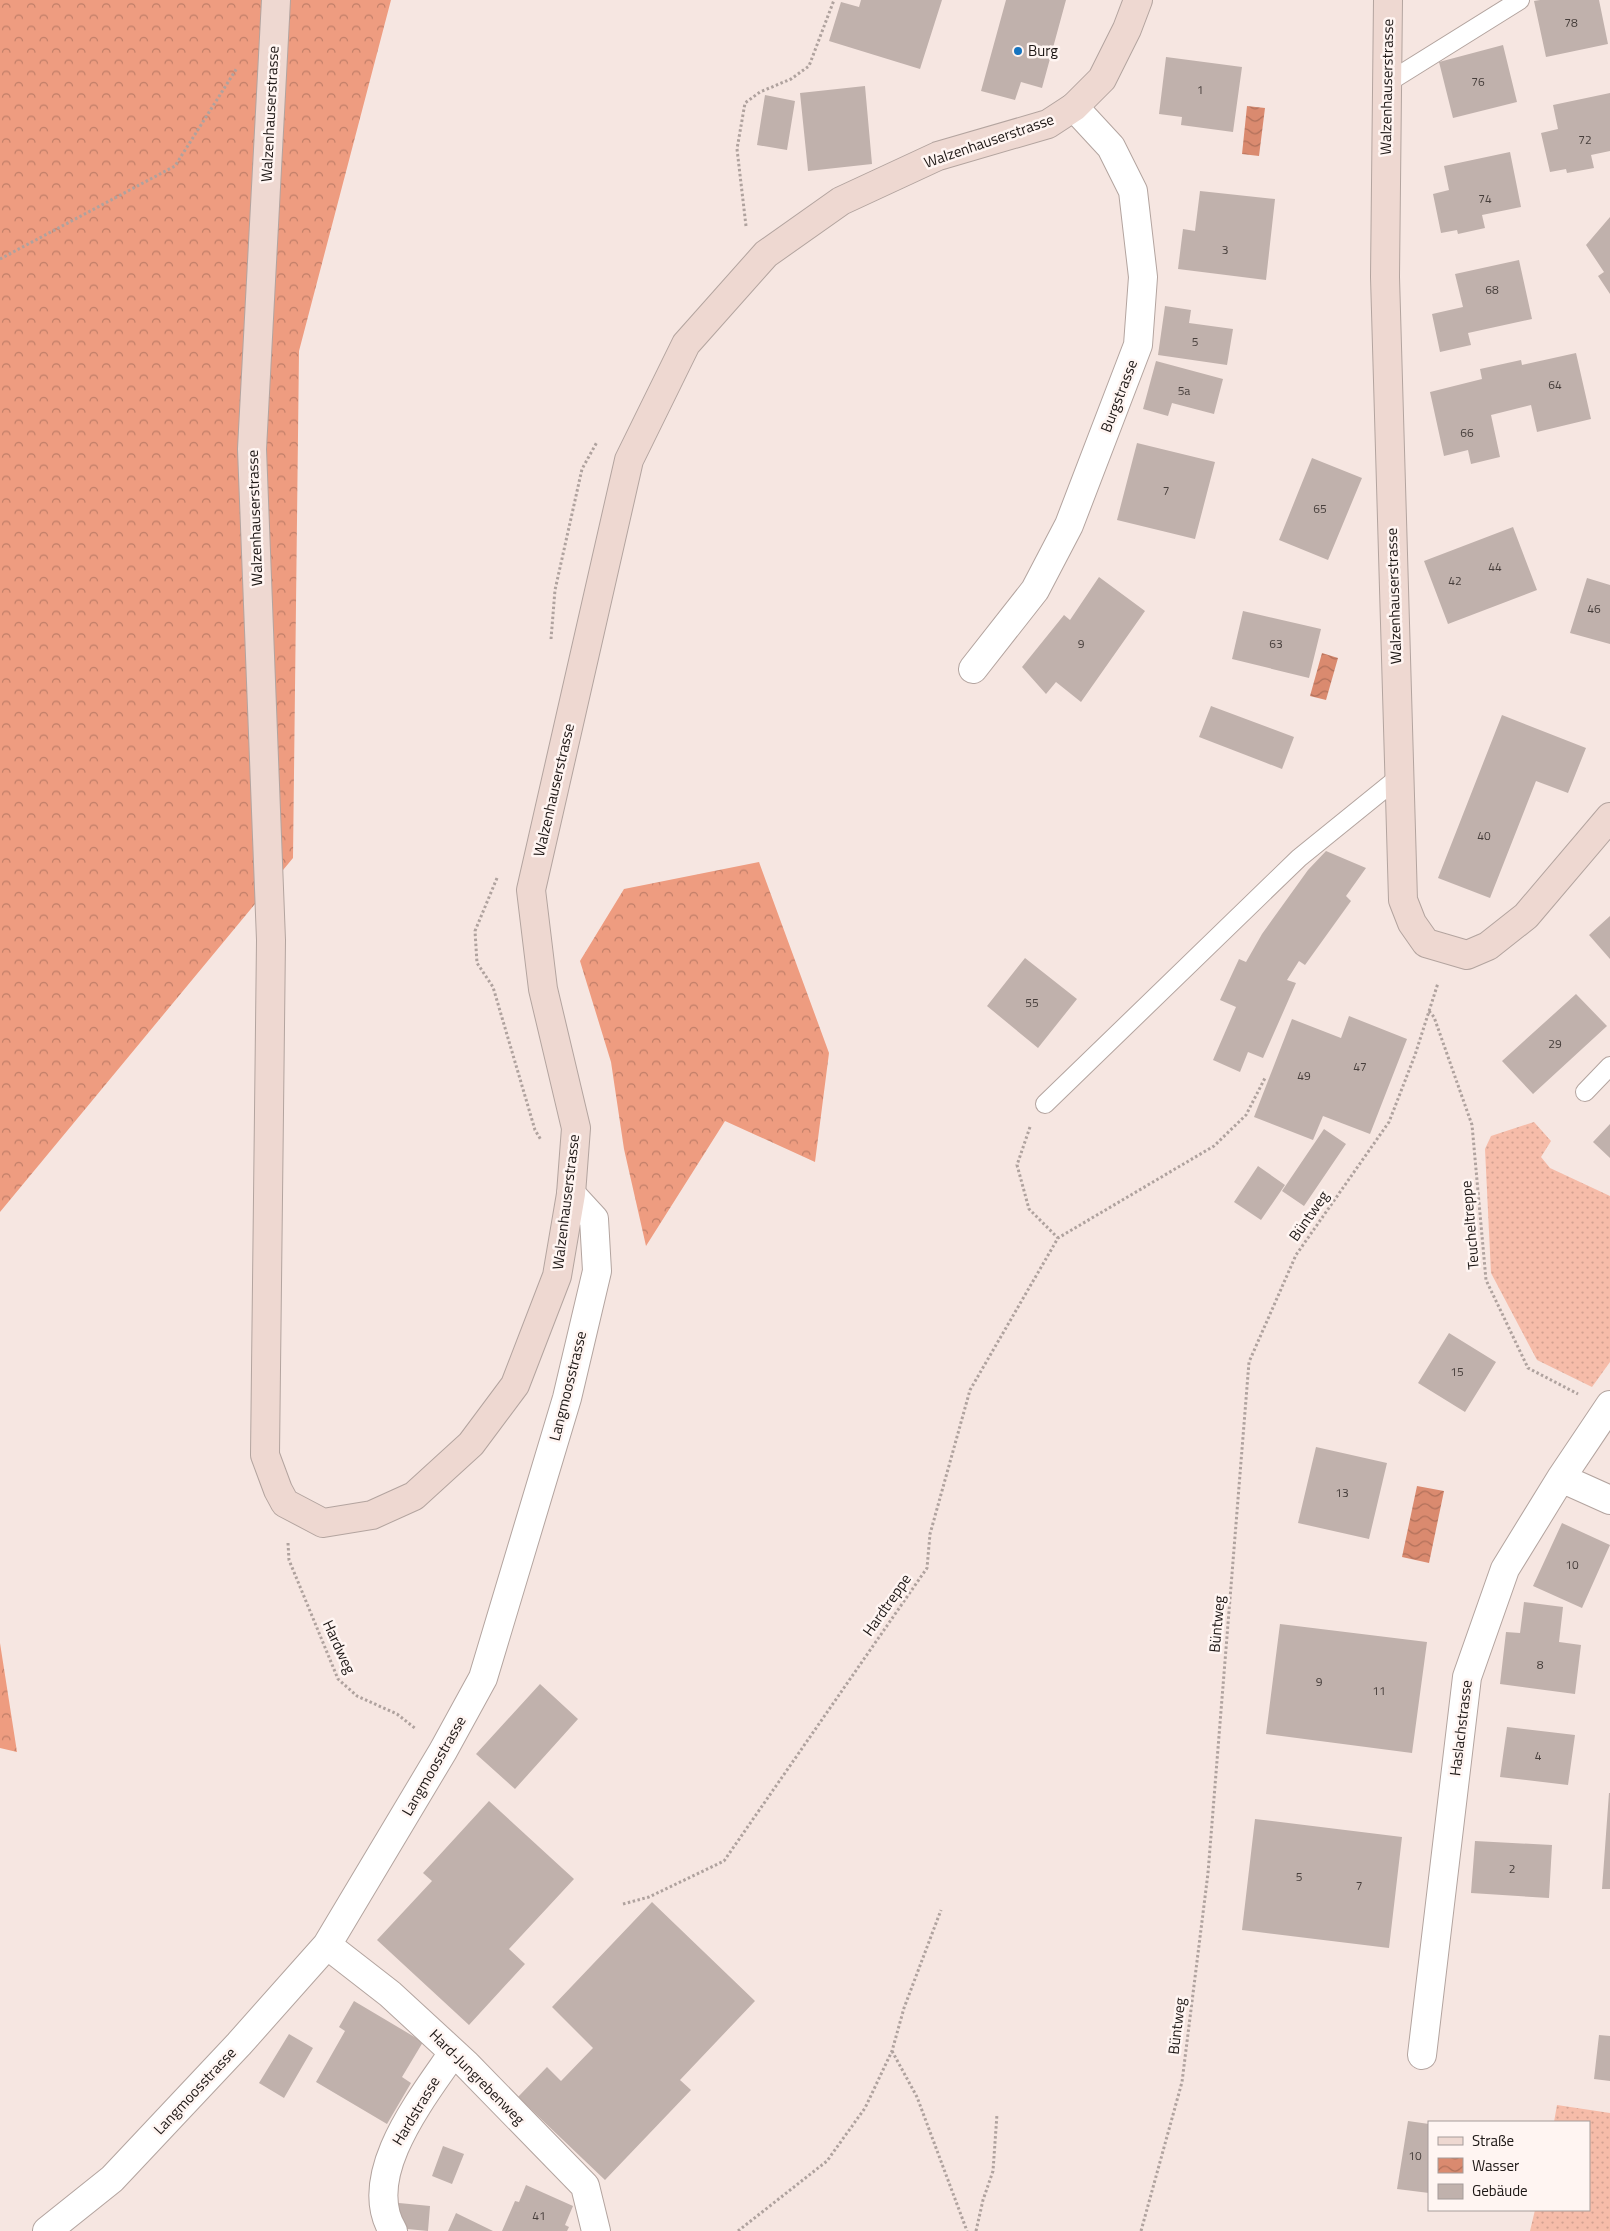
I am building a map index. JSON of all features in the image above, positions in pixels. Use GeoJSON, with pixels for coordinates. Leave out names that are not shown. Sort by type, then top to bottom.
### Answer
{"type":"FeatureCollection","features":[{"type":"Feature","properties":{"kind":"street","name":"Walzenhauserstrasse"},"geometry":{"type":"LineString","coordinates":[[276,0],[252,449],[271,940],[266,1455],[278,1490],[285,1503],[323,1523],[372,1515],[414,1496],[471,1444],[515,1385],[557,1276],[571,1194],[576,1128],[543,989],[531,890],[629,460],[686,344],[766,254],[841,202],[938,156],[1048,124],[1074,107],[1102,79],[1127,29],[1138,0]]}},
{"type":"Feature","properties":{"kind":"street","name":"Walzenhauserstrasse"},"geometry":{"type":"LineString","coordinates":[[1388,0],[1385,277],[1403,900],[1412,923],[1426,943],[1467,955],[1488,946],[1526,916],[1610,817]]}},
{"type":"Feature","properties":{"kind":"street","name":"Burgstrasse"},"geometry":{"type":"LineString","coordinates":[[973,670],[1035,590],[1069,525],[1138,345],[1143,277],[1133,191],[1111,147],[1074,107]]}},
{"type":"Feature","properties":{"kind":"street","name":"Langmoosstrasse"},"geometry":{"type":"LineString","coordinates":[[47,2231],[112,2179],[239,2044],[327,1945],[443,1751],[483,1678],[567,1398],[597,1271],[594,1219],[571,1194]]}},
{"type":"Feature","properties":{"kind":"street","name":"Haslachstrasse"},"geometry":{"type":"LineString","coordinates":[[1422,2056],[1466,1677],[1505,1569],[1561,1478],[1608,1408]]}},
{"type":"Feature","properties":{"kind":"street"},"geometry":{"type":"LineString","coordinates":[[1561,1478],[1610,1500]]}},
{"type":"Feature","properties":{"kind":"street","name":"Hard-Jungrebenweg"},"geometry":{"type":"LineString","coordinates":[[327,1945],[390,1994],[453,2052],[585,2186],[596,2231]]}},
{"type":"Feature","properties":{"kind":"street","name":"Hardstrasse"},"geometry":{"type":"LineString","coordinates":[[393,2231],[387,2222],[384,2198],[388,2161],[404,2126],[453,2052]]}},
{"type":"Feature","properties":{"kind":"lane"},"geometry":{"type":"LineString","coordinates":[[1387,83],[1520,0]]}},
{"type":"Feature","properties":{"kind":"lane"},"geometry":{"type":"LineString","coordinates":[[1045,1104],[1299,858],[1399,777]]}},
{"type":"Feature","properties":{"kind":"lane"},"geometry":{"type":"LineString","coordinates":[[1585,1092],[1610,1066]]}},
{"type":"Feature","properties":{"kind":"path"},"geometry":{"type":"LineString","coordinates":[[0,259],[175,166],[238,66]]}},
{"type":"Feature","properties":{"kind":"path","name":"Büntweg"},"geometry":{"type":"LineString","coordinates":[[1141,2231],[1182,2082],[1209,1864],[1249,1362],[1296,1255],[1389,1122],[1415,1055],[1429,1011],[1434,1017]]}},
{"type":"Feature","properties":{"kind":"path","name":"Teucheltreppe"},"geometry":{"type":"LineString","coordinates":[[1434,1017],[1472,1125],[1486,1280],[1528,1368],[1608,1408]]}},
{"type":"Feature","properties":{"kind":"path"},"geometry":{"type":"LineString","coordinates":[[1045,1104],[1031,1124],[1017,1165],[1029,1209],[1058,1238],[1214,1146],[1246,1115],[1265,1078]]}},
{"type":"Feature","properties":{"kind":"path","name":"Hardtreppe"},"geometry":{"type":"LineString","coordinates":[[623,1904],[650,1897],[724,1861],[927,1568],[930,1534],[970,1390],[1058,1238]]}},
{"type":"Feature","properties":{"kind":"path","name":"Hardweg"},"geometry":{"type":"LineString","coordinates":[[285,1503],[289,1560],[338,1679],[357,1696],[397,1714],[443,1751]]}},
{"type":"Feature","properties":{"kind":"path"},"geometry":{"type":"LineString","coordinates":[[738,2231],[827,2160],[865,2108],[892,2051],[904,2008],[942,1910]]}},
{"type":"Feature","properties":{"kind":"path"},"geometry":{"type":"LineString","coordinates":[[892,2051],[917,2097],[967,2231]]}},
{"type":"Feature","properties":{"kind":"path"},"geometry":{"type":"LineString","coordinates":[[976,2231],[983,2200],[993,2171],[997,2114]]}},
{"type":"Feature","properties":{"kind":"shaded area"},"geometry":{"type":"Polygon","coordinates":[[[1534,1122],[1551,1141],[1541,1157],[1550,1168],[1610,1196],[1610,1362],[1592,1387],[1537,1360],[1491,1273],[1485,1149],[1491,1136],[1534,1122]]]}},
{"type":"Feature","properties":{"kind":"shaded area"},"geometry":{"type":"Polygon","coordinates":[[[1557,2105],[1610,2113],[1610,2231],[1530,2231],[1535,2211],[1590,2211],[1590,2121],[1554,2121],[1557,2105]]]}},
{"type":"Feature","properties":{"kind":"green space"},"geometry":{"type":"Polygon","coordinates":[[[0,0],[391,0],[299,351],[293,858],[0,1212],[0,0]]]}},
{"type":"Feature","properties":{"kind":"green space"},"geometry":{"type":"Polygon","coordinates":[[[759,862],[829,1053],[815,1162],[725,1121],[646,1246],[624,1149],[611,1062],[580,961],[624,889],[759,862]]]}},
{"type":"Feature","properties":{"kind":"green space"},"geometry":{"type":"Polygon","coordinates":[[[0,1643],[17,1752],[0,1748],[0,1643]]]}},
{"type":"Feature","properties":{"kind":"water"},"geometry":{"type":"Polygon","coordinates":[[[1247,106],[1265,108],[1259,156],[1242,154],[1247,106]]]}},
{"type":"Feature","properties":{"kind":"water"},"geometry":{"type":"Polygon","coordinates":[[[1322,653],[1338,658],[1326,700],[1310,696],[1322,653]]]}},
{"type":"Feature","properties":{"kind":"water"},"geometry":{"type":"Polygon","coordinates":[[[1417,1486],[1444,1491],[1429,1563],[1402,1557],[1417,1486]]]}},
{"type":"Feature","properties":{"kind":"building"},"geometry":{"type":"Polygon","coordinates":[[[861,0],[942,0],[920,69],[829,41],[841,2],[859,7],[861,0]]]}},
{"type":"Feature","properties":{"kind":"building"},"geometry":{"type":"Polygon","coordinates":[[[1006,0],[1066,0],[1042,88],[1021,82],[1015,100],[981,91],[1006,0]]]}},
{"type":"Feature","properties":{"kind":"building"},"geometry":{"type":"Polygon","coordinates":[[[1599,0],[1608,44],[1546,57],[1534,1],[1599,0]]]}},
{"type":"Feature","properties":{"kind":"building"},"geometry":{"type":"Polygon","coordinates":[[[1503,45],[1517,102],[1453,118],[1439,62],[1503,45]]]}},
{"type":"Feature","properties":{"kind":"building"},"geometry":{"type":"Polygon","coordinates":[[[1166,57],[1242,67],[1233,132],[1181,125],[1182,117],[1159,114],[1166,57]]]}},
{"type":"Feature","properties":{"kind":"building"},"geometry":{"type":"Polygon","coordinates":[[[865,86],[872,164],[808,171],[800,93],[865,86]]]}},
{"type":"Feature","properties":{"kind":"building"},"geometry":{"type":"Polygon","coordinates":[[[1610,93],[1610,151],[1591,155],[1594,168],[1567,173],[1566,169],[1550,172],[1541,133],[1558,129],[1553,105],[1610,93]]]}},
{"type":"Feature","properties":{"kind":"building"},"geometry":{"type":"Polygon","coordinates":[[[765,95],[795,101],[787,150],[757,145],[765,95]]]}},
{"type":"Feature","properties":{"kind":"building"},"geometry":{"type":"Polygon","coordinates":[[[1510,152],[1521,207],[1482,215],[1485,228],[1458,234],[1457,230],[1441,233],[1433,194],[1449,190],[1444,166],[1510,152]]]}},
{"type":"Feature","properties":{"kind":"building"},"geometry":{"type":"Polygon","coordinates":[[[1200,191],[1275,199],[1266,280],[1178,269],[1183,229],[1195,231],[1200,191]]]}},
{"type":"Feature","properties":{"kind":"building"},"geometry":{"type":"Polygon","coordinates":[[[1610,217],[1610,294],[1598,276],[1604,272],[1586,245],[1610,217]]]}},
{"type":"Feature","properties":{"kind":"building"},"geometry":{"type":"Polygon","coordinates":[[[1519,260],[1532,319],[1468,333],[1471,345],[1440,352],[1432,314],[1463,307],[1455,274],[1519,260]]]}},
{"type":"Feature","properties":{"kind":"building"},"geometry":{"type":"Polygon","coordinates":[[[1165,306],[1191,310],[1189,323],[1233,329],[1227,365],[1158,355],[1165,306]]]}},
{"type":"Feature","properties":{"kind":"building"},"geometry":{"type":"Polygon","coordinates":[[[1576,353],[1591,419],[1537,432],[1531,405],[1491,415],[1500,457],[1471,464],[1468,450],[1444,456],[1430,392],[1482,379],[1480,369],[1521,360],[1522,365],[1576,353]]]}},
{"type":"Feature","properties":{"kind":"building"},"geometry":{"type":"Polygon","coordinates":[[[1156,361],[1223,379],[1214,414],[1172,403],[1168,416],[1143,409],[1156,361]]]}},
{"type":"Feature","properties":{"kind":"building"},"geometry":{"type":"Polygon","coordinates":[[[1137,443],[1215,462],[1195,539],[1117,520],[1137,443]]]}},
{"type":"Feature","properties":{"kind":"building"},"geometry":{"type":"Polygon","coordinates":[[[1312,458],[1362,478],[1328,560],[1279,540],[1312,458]]]}},
{"type":"Feature","properties":{"kind":"building"},"geometry":{"type":"Polygon","coordinates":[[[1513,527],[1537,590],[1448,624],[1424,561],[1513,527]]]}},
{"type":"Feature","properties":{"kind":"building"},"geometry":{"type":"Polygon","coordinates":[[[1099,577],[1145,611],[1081,702],[1056,682],[1046,694],[1022,667],[1064,615],[1070,620],[1099,577]]]}},
{"type":"Feature","properties":{"kind":"building"},"geometry":{"type":"Polygon","coordinates":[[[1587,578],[1610,585],[1610,644],[1570,633],[1587,578]]]}},
{"type":"Feature","properties":{"kind":"building"},"geometry":{"type":"Polygon","coordinates":[[[1243,611],[1321,629],[1309,678],[1232,659],[1243,611]]]}},
{"type":"Feature","properties":{"kind":"building"},"geometry":{"type":"Polygon","coordinates":[[[1211,706],[1294,737],[1282,769],[1199,737],[1211,706]]]}},
{"type":"Feature","properties":{"kind":"building"},"geometry":{"type":"Polygon","coordinates":[[[1502,715],[1586,748],[1568,793],[1536,781],[1490,898],[1438,878],[1502,715]]]}},
{"type":"Feature","properties":{"kind":"building"},"geometry":{"type":"Polygon","coordinates":[[[1326,851],[1366,868],[1346,896],[1351,901],[1305,965],[1299,961],[1287,980],[1296,983],[1263,1058],[1248,1052],[1240,1072],[1213,1060],[1236,1007],[1220,1000],[1239,959],[1246,962],[1262,934],[1308,870],[1326,851]]]}},
{"type":"Feature","properties":{"kind":"building"},"geometry":{"type":"Polygon","coordinates":[[[1610,916],[1610,959],[1589,935],[1610,916]]]}},
{"type":"Feature","properties":{"kind":"building"},"geometry":{"type":"Polygon","coordinates":[[[1025,958],[1077,999],[1038,1048],[987,1006],[1025,958]]]}},
{"type":"Feature","properties":{"kind":"building"},"geometry":{"type":"Polygon","coordinates":[[[1576,994],[1607,1026],[1533,1094],[1502,1061],[1576,994]]]}},
{"type":"Feature","properties":{"kind":"building"},"geometry":{"type":"Polygon","coordinates":[[[1349,1016],[1407,1039],[1370,1134],[1323,1116],[1313,1140],[1254,1117],[1292,1019],[1341,1038],[1349,1016]]]}},
{"type":"Feature","properties":{"kind":"building"},"geometry":{"type":"Polygon","coordinates":[[[1610,1124],[1610,1158],[1593,1142],[1610,1124]]]}},
{"type":"Feature","properties":{"kind":"building"},"geometry":{"type":"Polygon","coordinates":[[[1324,1129],[1346,1144],[1304,1206],[1282,1191],[1324,1129]]]}},
{"type":"Feature","properties":{"kind":"building"},"geometry":{"type":"Polygon","coordinates":[[[1258,1166],[1285,1185],[1261,1220],[1234,1202],[1258,1166]]]}},
{"type":"Feature","properties":{"kind":"building"},"geometry":{"type":"Polygon","coordinates":[[[1449,1333],[1496,1362],[1465,1412],[1418,1383],[1449,1333]]]}},
{"type":"Feature","properties":{"kind":"building"},"geometry":{"type":"Polygon","coordinates":[[[1316,1447],[1387,1463],[1369,1539],[1298,1523],[1316,1447]]]}},
{"type":"Feature","properties":{"kind":"building"},"geometry":{"type":"Polygon","coordinates":[[[1562,1523],[1610,1545],[1582,1608],[1533,1586],[1562,1523]]]}},
{"type":"Feature","properties":{"kind":"building"},"geometry":{"type":"Polygon","coordinates":[[[1524,1602],[1563,1607],[1559,1642],[1581,1645],[1575,1694],[1500,1684],[1506,1632],[1520,1633],[1524,1602]]]}},
{"type":"Feature","properties":{"kind":"building"},"geometry":{"type":"Polygon","coordinates":[[[1280,1624],[1427,1642],[1412,1753],[1266,1734],[1280,1624]]]}},
{"type":"Feature","properties":{"kind":"building"},"geometry":{"type":"Polygon","coordinates":[[[540,1684],[578,1719],[515,1789],[476,1754],[540,1684]]]}},
{"type":"Feature","properties":{"kind":"building"},"geometry":{"type":"Polygon","coordinates":[[[1507,1727],[1575,1735],[1568,1785],[1500,1777],[1507,1727]]]}},
{"type":"Feature","properties":{"kind":"building"},"geometry":{"type":"Polygon","coordinates":[[[1609,1793],[1610,1889],[1602,1889],[1609,1793]]]}},
{"type":"Feature","properties":{"kind":"building"},"geometry":{"type":"Polygon","coordinates":[[[489,1801],[574,1879],[509,1949],[525,1964],[469,2025],[377,1940],[432,1881],[423,1873],[489,1801]]]}},
{"type":"Feature","properties":{"kind":"building"},"geometry":{"type":"Polygon","coordinates":[[[1255,1819],[1402,1837],[1389,1948],[1242,1930],[1255,1819]]]}},
{"type":"Feature","properties":{"kind":"building"},"geometry":{"type":"Polygon","coordinates":[[[1475,1841],[1552,1845],[1549,1898],[1471,1893],[1475,1841]]]}},
{"type":"Feature","properties":{"kind":"building"},"geometry":{"type":"Polygon","coordinates":[[[652,1902],[755,2001],[680,2080],[691,2090],[605,2180],[518,2097],[547,2067],[561,2081],[593,2048],[552,2007],[652,1902]]]}},
{"type":"Feature","properties":{"kind":"building"},"geometry":{"type":"Polygon","coordinates":[[[354,2001],[423,2042],[402,2077],[411,2083],[387,2124],[316,2082],[345,2031],[339,2027],[354,2001]]]}},
{"type":"Feature","properties":{"kind":"building"},"geometry":{"type":"Polygon","coordinates":[[[289,2034],[313,2048],[284,2098],[259,2083],[289,2034]]]}},
{"type":"Feature","properties":{"kind":"building"},"geometry":{"type":"Polygon","coordinates":[[[1599,2035],[1610,2036],[1610,2081],[1594,2079],[1599,2035]]]}},
{"type":"Feature","properties":{"kind":"building"},"geometry":{"type":"Polygon","coordinates":[[[1408,2121],[1428,2124],[1428,2193],[1397,2189],[1408,2121]]]}},
{"type":"Feature","properties":{"kind":"building"},"geometry":{"type":"Polygon","coordinates":[[[443,2146],[464,2154],[452,2184],[432,2176],[443,2146]]]}},
{"type":"Feature","properties":{"kind":"building"},"geometry":{"type":"Polygon","coordinates":[[[526,2185],[573,2206],[565,2225],[569,2227],[567,2231],[502,2231],[515,2201],[519,2202],[526,2185]]]}},
{"type":"Feature","properties":{"kind":"building"},"geometry":{"type":"Polygon","coordinates":[[[399,2203],[430,2206],[428,2231],[397,2228],[399,2203]]]}},
{"type":"Feature","properties":{"kind":"building"},"geometry":{"type":"Polygon","coordinates":[[[456,2213],[493,2231],[448,2231],[456,2213]]]}},
{"type":"Feature","properties":{"kind":"place","name":"Burg"},"geometry":{"type":"Point","coordinates":[1018,51]}}]}
